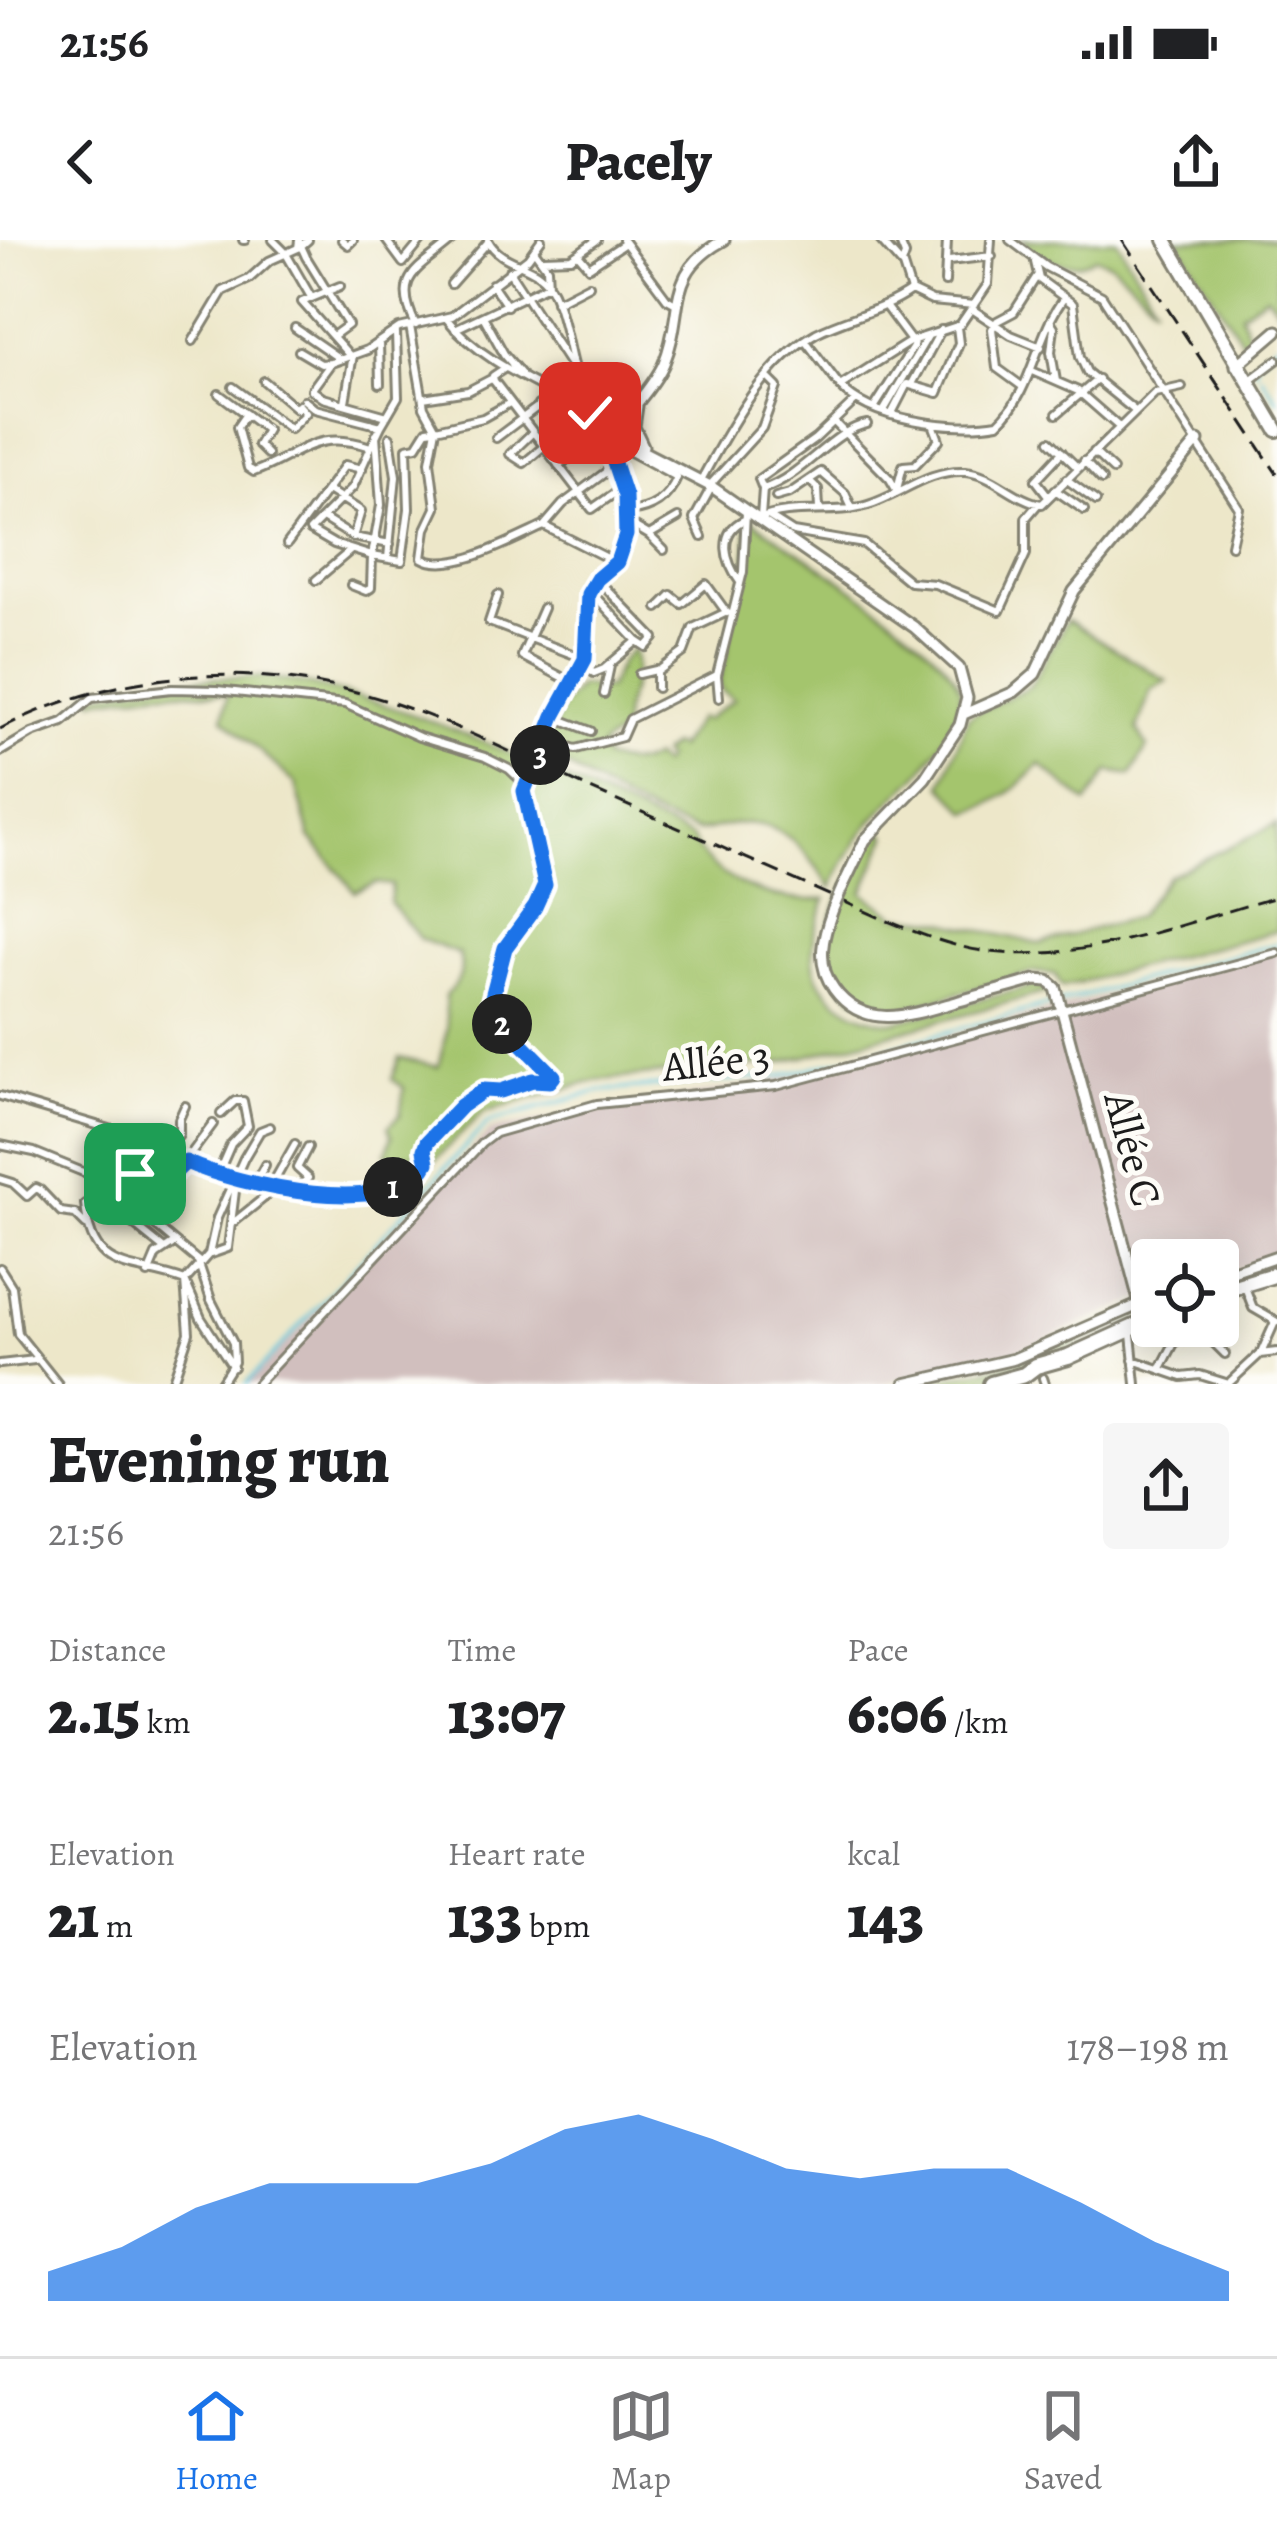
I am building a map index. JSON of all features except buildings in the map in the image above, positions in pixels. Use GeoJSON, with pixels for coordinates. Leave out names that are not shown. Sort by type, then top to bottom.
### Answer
{"type":"FeatureCollection","features":[{"type":"Feature","properties":{"kind":"highway"},"geometry":{"type":"LineString","coordinates":[[1239,1289],[1277,1276]]}},
{"type":"Feature","properties":{"kind":"highway"},"geometry":{"type":"LineString","coordinates":[[1239,1288],[1277,1276]]}},
{"type":"Feature","properties":{"kind":"highway"},"geometry":{"type":"LineString","coordinates":[[991,1384],[1040,1375],[1131,1332]]}},
{"type":"Feature","properties":{"kind":"highway"},"geometry":{"type":"LineString","coordinates":[[1012,1384],[1131,1334]]}},
{"type":"Feature","properties":{"kind":"main road"},"geometry":{"type":"LineString","coordinates":[[1165,240],[1277,430]]}},
{"type":"Feature","properties":{"kind":"street"},"geometry":{"type":"LineString","coordinates":[[273,240],[311,298]]}},
{"type":"Feature","properties":{"kind":"street"},"geometry":{"type":"LineString","coordinates":[[342,240],[349,245],[353,240]]}},
{"type":"Feature","properties":{"kind":"street"},"geometry":{"type":"LineString","coordinates":[[386,240],[402,263],[422,240]]}},
{"type":"Feature","properties":{"kind":"street"},"geometry":{"type":"LineString","coordinates":[[453,240],[408,278],[405,299],[422,398],[436,429],[430,461],[436,508],[424,535],[425,562],[451,565],[544,526],[578,491],[615,465]]}},
{"type":"Feature","properties":{"kind":"street"},"geometry":{"type":"LineString","coordinates":[[299,351],[321,364],[331,363],[380,342],[396,329],[460,312],[521,263],[541,240]]}},
{"type":"Feature","properties":{"kind":"street"},"geometry":{"type":"LineString","coordinates":[[543,259],[570,258],[597,240],[607,255]]}},
{"type":"Feature","properties":{"kind":"street"},"geometry":{"type":"LineString","coordinates":[[558,465],[636,402],[664,362],[688,269],[724,240]]}},
{"type":"Feature","properties":{"kind":"street"},"geometry":{"type":"LineString","coordinates":[[701,537],[694,519],[701,513],[718,449],[768,378],[805,340],[910,291],[902,264],[880,240]]}},
{"type":"Feature","properties":{"kind":"street"},"geometry":{"type":"LineString","coordinates":[[899,240],[905,255],[902,264]]}},
{"type":"Feature","properties":{"kind":"street"},"geometry":{"type":"LineString","coordinates":[[945,282],[947,240]]}},
{"type":"Feature","properties":{"kind":"street"},"geometry":{"type":"LineString","coordinates":[[840,386],[912,341],[957,327],[990,278],[991,240]]}},
{"type":"Feature","properties":{"kind":"street"},"geometry":{"type":"LineString","coordinates":[[1010,240],[1102,296],[1239,508],[1231,545]]}},
{"type":"Feature","properties":{"kind":"street"},"geometry":{"type":"LineString","coordinates":[[451,284],[488,241],[497,255],[532,268],[548,285]]}},
{"type":"Feature","properties":{"kind":"street"},"geometry":{"type":"LineString","coordinates":[[193,341],[223,291],[249,280],[263,265],[300,242],[348,325],[333,335]]}},
{"type":"Feature","properties":{"kind":"street"},"geometry":{"type":"LineString","coordinates":[[578,254],[589,267],[624,242],[667,299],[676,304]]}},
{"type":"Feature","properties":{"kind":"street"},"geometry":{"type":"LineString","coordinates":[[534,250],[543,259],[576,375]]}},
{"type":"Feature","properties":{"kind":"street"},"geometry":{"type":"LineString","coordinates":[[949,261],[992,256]]}},
{"type":"Feature","properties":{"kind":"street"},"geometry":{"type":"LineString","coordinates":[[1024,387],[997,368],[990,338],[996,322],[1014,312],[1037,276],[1036,260]]}},
{"type":"Feature","properties":{"kind":"street"},"geometry":{"type":"LineString","coordinates":[[0,1096],[113,1130],[217,1176],[348,1196],[383,1192],[420,1175],[427,1163],[427,1142],[478,1094],[533,1080],[550,1081],[554,1076],[495,1016],[491,1006],[494,979],[505,948],[545,885],[523,803],[554,716],[584,662],[590,590],[617,562],[627,512],[606,426],[509,271]]}},
{"type":"Feature","properties":{"kind":"street"},"geometry":{"type":"LineString","coordinates":[[1037,276],[1073,304],[1082,362],[1089,374],[1136,411]]}},
{"type":"Feature","properties":{"kind":"street"},"geometry":{"type":"LineString","coordinates":[[492,284],[507,306]]}},
{"type":"Feature","properties":{"kind":"street"},"geometry":{"type":"LineString","coordinates":[[455,329],[548,285]]}},
{"type":"Feature","properties":{"kind":"street"},"geometry":{"type":"LineString","coordinates":[[556,302],[589,285]]}},
{"type":"Feature","properties":{"kind":"street"},"geometry":{"type":"LineString","coordinates":[[340,286],[303,303],[352,356]]}},
{"type":"Feature","properties":{"kind":"street"},"geometry":{"type":"LineString","coordinates":[[910,291],[928,300],[973,307],[1011,335],[1041,347]]}},
{"type":"Feature","properties":{"kind":"street"},"geometry":{"type":"LineString","coordinates":[[805,340],[854,402],[931,422],[998,423],[1024,387],[1064,298]]}},
{"type":"Feature","properties":{"kind":"street"},"geometry":{"type":"LineString","coordinates":[[885,306],[912,341]]}},
{"type":"Feature","properties":{"kind":"street"},"geometry":{"type":"LineString","coordinates":[[460,312],[467,324]]}},
{"type":"Feature","properties":{"kind":"street"},"geometry":{"type":"LineString","coordinates":[[483,316],[506,358],[524,377]]}},
{"type":"Feature","properties":{"kind":"street"},"geometry":{"type":"LineString","coordinates":[[446,318],[502,366],[574,404],[630,447],[707,484],[943,651],[964,681],[964,714],[1014,692],[1035,674],[1062,611],[1081,581],[1198,441]]}},
{"type":"Feature","properties":{"kind":"street"},"geometry":{"type":"LineString","coordinates":[[1050,321],[1056,382]]}},
{"type":"Feature","properties":{"kind":"street"},"geometry":{"type":"LineString","coordinates":[[911,384],[937,394],[958,347],[957,327]]}},
{"type":"Feature","properties":{"kind":"street"},"geometry":{"type":"LineString","coordinates":[[295,328],[340,359]]}},
{"type":"Feature","properties":{"kind":"street"},"geometry":{"type":"LineString","coordinates":[[396,329],[398,397],[344,498],[310,530],[350,550],[401,562],[410,482],[407,448],[417,446],[427,430],[483,418],[508,404]]}},
{"type":"Feature","properties":{"kind":"street"},"geometry":{"type":"LineString","coordinates":[[883,412],[911,384],[941,330]]}},
{"type":"Feature","properties":{"kind":"street"},"geometry":{"type":"LineString","coordinates":[[1236,366],[1277,332]]}},
{"type":"Feature","properties":{"kind":"street"},"geometry":{"type":"LineString","coordinates":[[883,412],[929,333]]}},
{"type":"Feature","properties":{"kind":"street"},"geometry":{"type":"LineString","coordinates":[[883,412],[912,341]]}},
{"type":"Feature","properties":{"kind":"street"},"geometry":{"type":"LineString","coordinates":[[380,342],[380,384]]}},
{"type":"Feature","properties":{"kind":"street"},"geometry":{"type":"LineString","coordinates":[[345,402],[352,356]]}},
{"type":"Feature","properties":{"kind":"street"},"geometry":{"type":"LineString","coordinates":[[422,398],[468,391],[493,377],[506,358]]}},
{"type":"Feature","properties":{"kind":"street"},"geometry":{"type":"LineString","coordinates":[[1246,383],[1277,360]]}},
{"type":"Feature","properties":{"kind":"street"},"geometry":{"type":"LineString","coordinates":[[298,407],[331,363]]}},
{"type":"Feature","properties":{"kind":"street"},"geometry":{"type":"LineString","coordinates":[[1031,371],[1082,394],[1119,427]]}},
{"type":"Feature","properties":{"kind":"street"},"geometry":{"type":"LineString","coordinates":[[496,438],[576,375]]}},
{"type":"Feature","properties":{"kind":"street"},"geometry":{"type":"LineString","coordinates":[[493,377],[508,404],[596,510],[623,488]]}},
{"type":"Feature","properties":{"kind":"street"},"geometry":{"type":"LineString","coordinates":[[707,484],[762,428],[777,387],[768,378]]}},
{"type":"Feature","properties":{"kind":"street"},"geometry":{"type":"LineString","coordinates":[[1058,414],[1098,379]]}},
{"type":"Feature","properties":{"kind":"street"},"geometry":{"type":"LineString","coordinates":[[233,387],[291,429],[306,413],[264,381]]}},
{"type":"Feature","properties":{"kind":"street"},"geometry":{"type":"LineString","coordinates":[[755,517],[793,532],[864,544],[910,582],[932,583],[1000,611],[1026,554],[1026,518],[1136,411],[1163,389],[1182,387]]}},
{"type":"Feature","properties":{"kind":"street"},"geometry":{"type":"LineString","coordinates":[[312,390],[323,398],[388,416]]}},
{"type":"Feature","properties":{"kind":"street"},"geometry":{"type":"LineString","coordinates":[[219,394],[268,432],[258,445],[267,454]]}},
{"type":"Feature","properties":{"kind":"street"},"geometry":{"type":"LineString","coordinates":[[636,402],[634,427],[646,451]]}},
{"type":"Feature","properties":{"kind":"street"},"geometry":{"type":"LineString","coordinates":[[718,698],[717,675],[728,614],[763,489],[759,479],[854,402]]}},
{"type":"Feature","properties":{"kind":"street"},"geometry":{"type":"LineString","coordinates":[[550,422],[574,404]]}},
{"type":"Feature","properties":{"kind":"street"},"geometry":{"type":"LineString","coordinates":[[538,405],[576,453]]}},
{"type":"Feature","properties":{"kind":"street"},"geometry":{"type":"LineString","coordinates":[[298,407],[378,431]]}},
{"type":"Feature","properties":{"kind":"street"},"geometry":{"type":"LineString","coordinates":[[260,424],[268,413]]}},
{"type":"Feature","properties":{"kind":"street"},"geometry":{"type":"LineString","coordinates":[[246,414],[237,427],[252,472],[322,439],[348,439],[370,447]]}},
{"type":"Feature","properties":{"kind":"street"},"geometry":{"type":"LineString","coordinates":[[834,422],[896,490]]}},
{"type":"Feature","properties":{"kind":"street"},"geometry":{"type":"LineString","coordinates":[[896,490],[903,466],[915,465],[939,440],[931,422]]}},
{"type":"Feature","properties":{"kind":"street"},"geometry":{"type":"LineString","coordinates":[[763,489],[794,475],[844,432],[867,424]]}},
{"type":"Feature","properties":{"kind":"street"},"geometry":{"type":"LineString","coordinates":[[563,436],[606,426]]}},
{"type":"Feature","properties":{"kind":"street"},"geometry":{"type":"LineString","coordinates":[[351,585],[366,591],[371,588],[381,487],[378,431]]}},
{"type":"Feature","properties":{"kind":"street"},"geometry":{"type":"LineString","coordinates":[[532,434],[510,454],[522,464],[543,447]]}},
{"type":"Feature","properties":{"kind":"street"},"geometry":{"type":"LineString","coordinates":[[388,560],[396,476],[390,437]]}},
{"type":"Feature","properties":{"kind":"street"},"geometry":{"type":"LineString","coordinates":[[1050,441],[1102,480]]}},
{"type":"Feature","properties":{"kind":"street"},"geometry":{"type":"LineString","coordinates":[[627,512],[667,496],[677,477],[646,451],[630,447]]}},
{"type":"Feature","properties":{"kind":"street"},"geometry":{"type":"LineString","coordinates":[[718,449],[732,461]]}},
{"type":"Feature","properties":{"kind":"street"},"geometry":{"type":"LineString","coordinates":[[1062,452],[1036,480],[1084,510]]}},
{"type":"Feature","properties":{"kind":"street"},"geometry":{"type":"LineString","coordinates":[[1094,452],[1113,470]]}},
{"type":"Feature","properties":{"kind":"street"},"geometry":{"type":"LineString","coordinates":[[287,544],[345,465],[362,470]]}},
{"type":"Feature","properties":{"kind":"street"},"geometry":{"type":"LineString","coordinates":[[776,497],[820,472],[845,493],[852,508]]}},
{"type":"Feature","properties":{"kind":"street"},"geometry":{"type":"LineString","coordinates":[[740,583],[728,562],[726,544],[732,527],[755,517],[852,508],[926,478],[971,472],[1038,504]]}},
{"type":"Feature","properties":{"kind":"street"},"geometry":{"type":"LineString","coordinates":[[1066,478],[1096,501]]}},
{"type":"Feature","properties":{"kind":"street"},"geometry":{"type":"LineString","coordinates":[[809,480],[818,489],[819,509]]}},
{"type":"Feature","properties":{"kind":"street"},"geometry":{"type":"LineString","coordinates":[[328,490],[361,511],[353,537]]}},
{"type":"Feature","properties":{"kind":"street"},"geometry":{"type":"LineString","coordinates":[[650,535],[678,518]]}},
{"type":"Feature","properties":{"kind":"street"},"geometry":{"type":"LineString","coordinates":[[324,519],[353,537],[390,544]]}},
{"type":"Feature","properties":{"kind":"street"},"geometry":{"type":"LineString","coordinates":[[627,521],[664,550]]}},
{"type":"Feature","properties":{"kind":"street"},"geometry":{"type":"LineString","coordinates":[[544,526],[617,562]]}},
{"type":"Feature","properties":{"kind":"street"},"geometry":{"type":"LineString","coordinates":[[316,580],[350,550]]}},
{"type":"Feature","properties":{"kind":"street"},"geometry":{"type":"LineString","coordinates":[[590,590],[646,647],[655,638],[597,579]]}},
{"type":"Feature","properties":{"kind":"street"},"geometry":{"type":"LineString","coordinates":[[658,608],[671,595],[682,604],[706,584],[728,614]]}},
{"type":"Feature","properties":{"kind":"street"},"geometry":{"type":"LineString","coordinates":[[498,595],[489,622],[584,662],[594,673],[637,640]]}},
{"type":"Feature","properties":{"kind":"street"},"geometry":{"type":"LineString","coordinates":[[543,608],[523,657],[572,682]]}},
{"type":"Feature","properties":{"kind":"street"},"geometry":{"type":"LineString","coordinates":[[639,674],[659,670],[684,652],[696,626],[728,614]]}},
{"type":"Feature","properties":{"kind":"street"},"geometry":{"type":"LineString","coordinates":[[604,694],[611,663]]}},
{"type":"Feature","properties":{"kind":"street"},"geometry":{"type":"LineString","coordinates":[[657,688],[659,670]]}},
{"type":"Feature","properties":{"kind":"street"},"geometry":{"type":"LineString","coordinates":[[545,740],[576,749],[622,737],[630,719],[717,675]]}},
{"type":"Feature","properties":{"kind":"street"},"geometry":{"type":"LineString","coordinates":[[0,752],[63,722],[96,697],[172,689],[249,692],[345,704],[419,737],[498,763],[528,782]]}},
{"type":"Feature","properties":{"kind":"street","name":"Allée C"},"geometry":{"type":"LineString","coordinates":[[964,714],[925,778],[865,841],[823,940],[825,971],[843,999],[865,1013],[888,1018],[914,1015],[1035,980],[1048,981],[1056,988],[1131,1270]]}},
{"type":"Feature","properties":{"kind":"street"},"geometry":{"type":"LineString","coordinates":[[554,716],[591,731]]}},
{"type":"Feature","properties":{"kind":"street","name":"Allée 3"},"geometry":{"type":"LineString","coordinates":[[257,1384],[495,1133],[597,1104],[776,1086],[1277,952]]}},
{"type":"Feature","properties":{"kind":"street"},"geometry":{"type":"LineString","coordinates":[[217,1176],[231,1144],[248,1126],[243,1101],[235,1101],[221,1114]]}},
{"type":"Feature","properties":{"kind":"street"},"geometry":{"type":"LineString","coordinates":[[166,1154],[179,1134],[185,1106]]}},
{"type":"Feature","properties":{"kind":"street"},"geometry":{"type":"LineString","coordinates":[[163,1248],[125,1216],[127,1209],[186,1162],[213,1124]]}},
{"type":"Feature","properties":{"kind":"street"},"geometry":{"type":"LineString","coordinates":[[172,1384],[189,1333],[185,1281],[209,1254],[217,1218],[253,1142],[260,1131],[270,1127]]}},
{"type":"Feature","properties":{"kind":"street"},"geometry":{"type":"LineString","coordinates":[[113,1130],[136,1177],[137,1197],[149,1222],[200,1265],[211,1300],[235,1347],[232,1367],[220,1384]]}},
{"type":"Feature","properties":{"kind":"street"},"geometry":{"type":"LineString","coordinates":[[0,1144],[83,1172],[110,1170],[136,1177]]}},
{"type":"Feature","properties":{"kind":"street"},"geometry":{"type":"LineString","coordinates":[[234,1222],[254,1210],[273,1186],[295,1144]]}},
{"type":"Feature","properties":{"kind":"street"},"geometry":{"type":"LineString","coordinates":[[297,1190],[308,1178],[297,1168],[308,1147]]}},
{"type":"Feature","properties":{"kind":"street"},"geometry":{"type":"LineString","coordinates":[[255,1184],[265,1165]]}},
{"type":"Feature","properties":{"kind":"street"},"geometry":{"type":"LineString","coordinates":[[136,1177],[86,1203],[95,1245],[110,1260],[185,1281]]}},
{"type":"Feature","properties":{"kind":"street"},"geometry":{"type":"LineString","coordinates":[[0,1179],[27,1196],[38,1189],[89,1228]]}},
{"type":"Feature","properties":{"kind":"street"},"geometry":{"type":"LineString","coordinates":[[209,1254],[228,1250],[236,1181]]}},
{"type":"Feature","properties":{"kind":"street"},"geometry":{"type":"LineString","coordinates":[[148,1274],[163,1248],[174,1243]]}},
{"type":"Feature","properties":{"kind":"street"},"geometry":{"type":"LineString","coordinates":[[1239,1269],[1277,1256]]}},
{"type":"Feature","properties":{"kind":"street"},"geometry":{"type":"LineString","coordinates":[[0,1268],[10,1280],[14,1323],[35,1360],[58,1384]]}},
{"type":"Feature","properties":{"kind":"street"},"geometry":{"type":"LineString","coordinates":[[185,1281],[201,1318],[232,1367]]}},
{"type":"Feature","properties":{"kind":"street"},"geometry":{"type":"LineString","coordinates":[[1133,1360],[1183,1380],[1200,1375],[1234,1381],[1261,1354],[1276,1322],[1253,1308],[1245,1287]]}},
{"type":"Feature","properties":{"kind":"street"},"geometry":{"type":"LineString","coordinates":[[0,1308],[13,1306]]}},
{"type":"Feature","properties":{"kind":"street"},"geometry":{"type":"LineString","coordinates":[[905,1384],[1013,1360],[1131,1308]]}},
{"type":"Feature","properties":{"kind":"street"},"geometry":{"type":"LineString","coordinates":[[0,1325],[14,1323]]}},
{"type":"Feature","properties":{"kind":"street"},"geometry":{"type":"LineString","coordinates":[[1162,1368],[1179,1334],[1210,1339],[1225,1354]]}},
{"type":"Feature","properties":{"kind":"street"},"geometry":{"type":"LineString","coordinates":[[1132,1347],[1136,1384]]}},
{"type":"Feature","properties":{"kind":"street"},"geometry":{"type":"LineString","coordinates":[[1261,1354],[1277,1352]]}},
{"type":"Feature","properties":{"kind":"street"},"geometry":{"type":"LineString","coordinates":[[0,1364],[35,1360]]}},
{"type":"Feature","properties":{"kind":"street"},"geometry":{"type":"LineString","coordinates":[[41,1384],[58,1384]]}},
{"type":"Feature","properties":{"kind":"shaded area"},"geometry":{"type":"Polygon","coordinates":[[[1277,951],[1277,1256],[1239,1268],[1239,1239],[1131,1239],[1131,1303],[1006,1356],[879,1384],[248,1384],[491,1129],[789,1078],[1277,951]]]}},
{"type":"Feature","properties":{"kind":"green space"},"geometry":{"type":"Polygon","coordinates":[[[1022,240],[1117,240],[1156,306],[1112,264],[1095,257],[1056,262],[1022,240]]]}},
{"type":"Feature","properties":{"kind":"green space"},"geometry":{"type":"Polygon","coordinates":[[[1177,240],[1277,240],[1277,308],[1266,295],[1241,313],[1250,341],[1245,345],[1177,240]]]}},
{"type":"Feature","properties":{"kind":"green space"},"geometry":{"type":"Polygon","coordinates":[[[747,517],[900,624],[951,672],[960,690],[958,710],[944,739],[866,829],[831,888],[801,848],[777,830],[747,823],[692,830],[615,796],[545,750],[563,705],[580,686],[608,689],[633,649],[635,672],[623,732],[601,745],[605,759],[636,763],[653,757],[662,765],[666,759],[661,754],[672,745],[678,748],[699,718],[706,720],[734,699],[722,691],[719,682],[746,573],[747,517]]]}},
{"type":"Feature","properties":{"kind":"green space"},"geometry":{"type":"Polygon","coordinates":[[[1067,620],[1167,681],[1151,690],[1137,729],[1147,747],[1131,775],[1109,771],[1087,803],[1040,764],[1008,793],[968,812],[942,785],[968,717],[1030,686],[1067,620]]]}},
{"type":"Feature","properties":{"kind":"green space"},"geometry":{"type":"Polygon","coordinates":[[[268,677],[378,703],[485,743],[692,838],[715,868],[749,888],[788,898],[826,899],[814,941],[815,969],[830,994],[866,1017],[894,1022],[1035,986],[1045,985],[1051,991],[781,1063],[598,1080],[483,1112],[432,1163],[413,1155],[392,1158],[386,1153],[392,1136],[388,1127],[400,1115],[404,1088],[392,1079],[400,1058],[438,1067],[447,1030],[445,996],[460,977],[459,954],[420,939],[390,903],[392,885],[376,883],[355,892],[310,837],[296,784],[223,718],[228,694],[162,691],[94,700],[92,695],[181,679],[268,677]]]}},
{"type":"Feature","properties":{"kind":"green space"},"geometry":{"type":"Polygon","coordinates":[[[1277,824],[1277,931],[1062,987],[1055,974],[1034,972],[894,1011],[855,998],[828,966],[826,938],[834,911],[879,829],[887,836],[863,893],[897,916],[1040,944],[1137,917],[1169,876],[1277,824]]]}},
{"type":"Feature","properties":{"kind":"green space"},"geometry":{"type":"Polygon","coordinates":[[[1131,1311],[1131,1321],[1018,1371],[966,1384],[916,1384],[1006,1365],[1131,1311]]]}},
{"type":"Feature","properties":{"kind":"waterway"},"geometry":{"type":"LineString","coordinates":[[1256,370],[1255,363],[1277,343]]}},
{"type":"Feature","properties":{"kind":"waterway"},"geometry":{"type":"LineString","coordinates":[[1261,376],[1277,400]]}},
{"type":"Feature","properties":{"kind":"waterway"},"geometry":{"type":"LineString","coordinates":[[246,1384],[488,1122],[600,1091],[782,1076],[1277,944]]}},
{"type":"Feature","properties":{"kind":"railway"},"geometry":{"type":"LineString","coordinates":[[1122,240],[1277,474]]}},
{"type":"Feature","properties":{"kind":"railway"},"geometry":{"type":"LineString","coordinates":[[0,729],[84,695],[175,678],[221,675],[312,682],[415,710],[885,920],[983,951],[1020,954],[1095,947],[1277,897]]}},
{"type":"Feature","properties":{"kind":"route"},"geometry":{"type":"LineString","coordinates":[[135,1174],[137,1194],[167,1180],[186,1162],[229,1180],[323,1195],[383,1192],[420,1175],[427,1163],[427,1142],[478,1094],[533,1080],[550,1081],[554,1076],[495,1016],[491,1001],[505,948],[545,885],[524,791],[554,716],[585,659],[588,594],[597,579],[614,567],[626,535],[626,504],[610,438],[590,413]]}}]}
